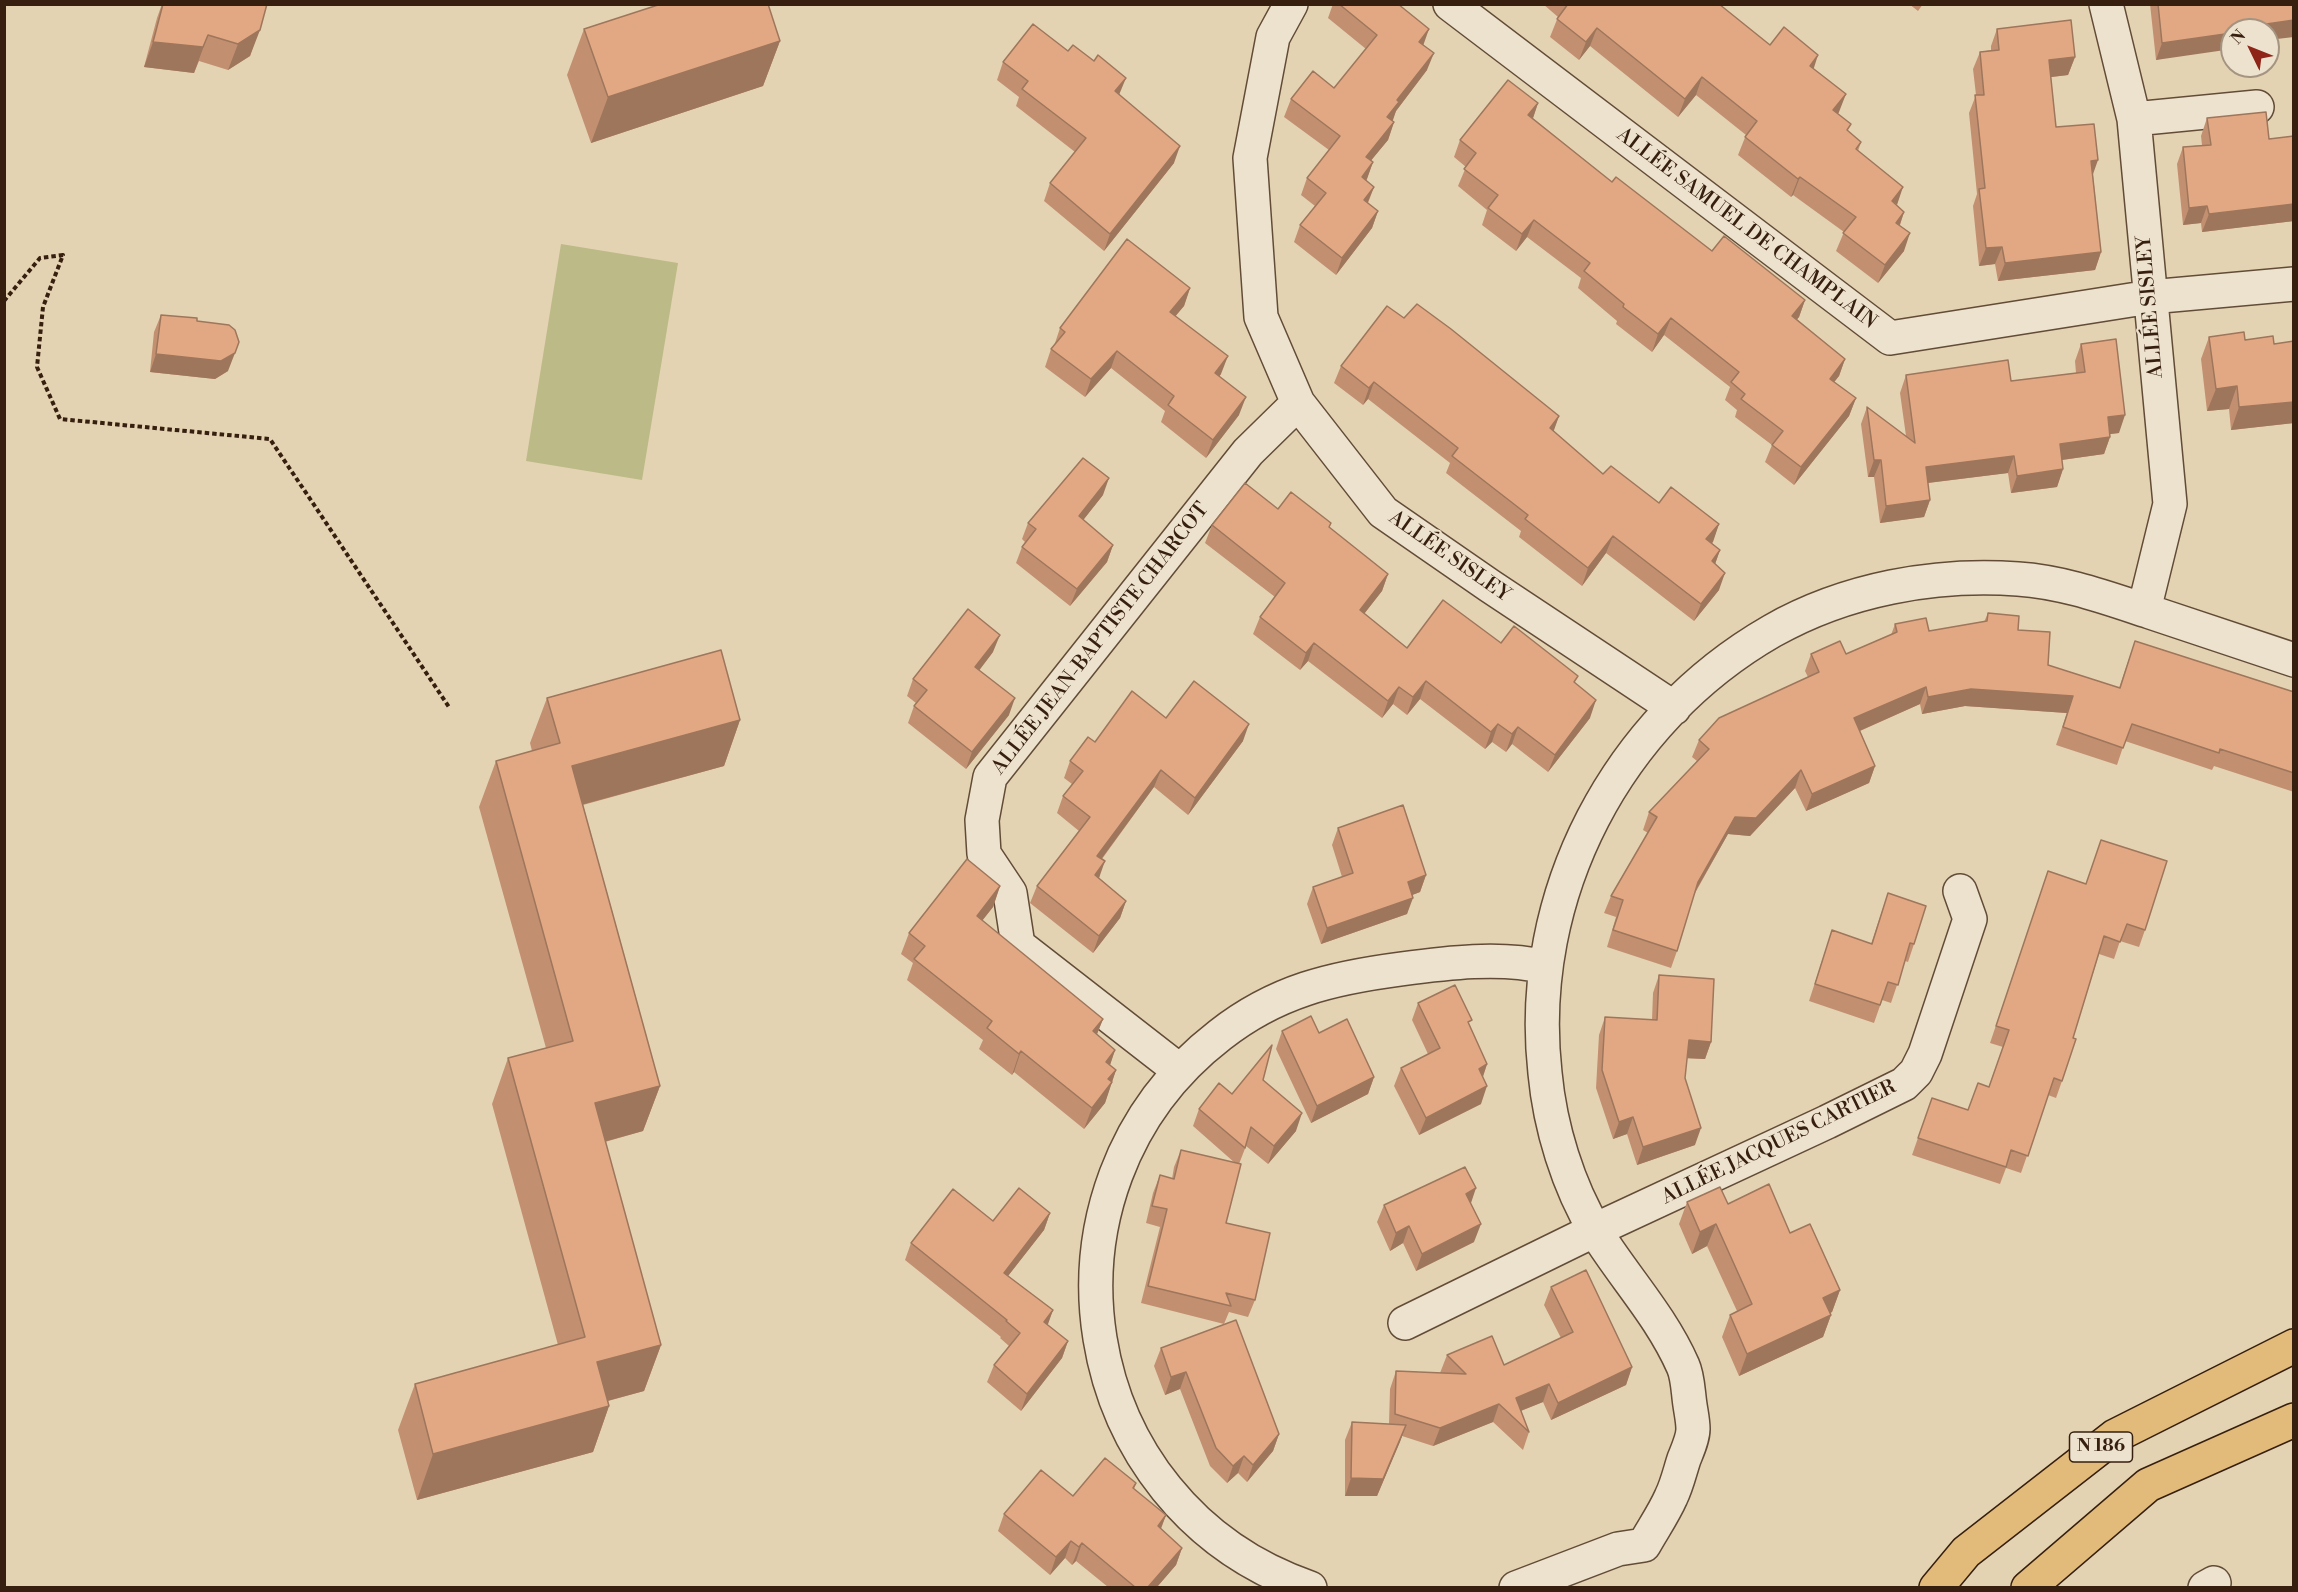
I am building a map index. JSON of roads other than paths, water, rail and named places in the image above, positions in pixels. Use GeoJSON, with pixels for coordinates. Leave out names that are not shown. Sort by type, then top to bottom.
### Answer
{"type":"FeatureCollection","features":[{"type":"Feature","properties":{"kind":"main road","name":"N 186"},"geometry":{"type":"LineString","coordinates":[[1936,1587],[1966,1552],[2115,1436],[2294,1347]]}},
{"type":"Feature","properties":{"kind":"main road","name":"N 186"},"geometry":{"type":"LineString","coordinates":[[2028,1587],[2148,1485],[2294,1420]]}},
{"type":"Feature","properties":{"kind":"street","name":"ALLÉE SISLEY"},"geometry":{"type":"LineString","coordinates":[[1291,4],[1273,37],[1250,158],[1261,317],[1298,403],[1383,512],[1674,708]]}},
{"type":"Feature","properties":{"kind":"street","name":"ALLÉE SAMUEL DE CHAMPLAIN"},"geometry":{"type":"LineString","coordinates":[[1450,4],[1890,338],[2150,297],[2294,284]]}},
{"type":"Feature","properties":{"kind":"street","name":"ALLÉE SISLEY"},"geometry":{"type":"LineString","coordinates":[[2106,4],[2134,119],[2170,504],[2144,610]]}},
{"type":"Feature","properties":{"kind":"street"},"geometry":{"type":"LineString","coordinates":[[2134,119],[2257,107]]}},
{"type":"Feature","properties":{"kind":"street","name":"ALLÉE JEAN-BAPTISTE CHARCOT"},"geometry":{"type":"LineString","coordinates":[[1179,1071],[1018,945],[1010,893],[984,854],[982,820],[990,777],[1248,452],[1298,403]]}},
{"type":"Feature","properties":{"kind":"street"},"geometry":{"type":"LineString","coordinates":[[1516,1587],[1618,1548],[1644,1545],[1671,1496],[1694,1432],[1684,1369],[1655,1314],[1595,1230],[1572,1181],[1555,1129],[1547,1086],[1542,1022],[1545,967],[1556,909],[1581,843],[1602,801],[1635,752],[1674,708],[1720,664],[1774,629],[1832,603],[1894,586],[1957,578],[2021,579],[2084,590],[2294,660]]}},
{"type":"Feature","properties":{"kind":"street","name":"ALLÉE JACQUES CARTIER"},"geometry":{"type":"LineString","coordinates":[[1405,1323],[1904,1083],[1916,1072],[1925,1054],[1970,919],[1960,891]]}},
{"type":"Feature","properties":{"kind":"street"},"geometry":{"type":"LineString","coordinates":[[1310,1587],[1285,1579],[1237,1552],[1193,1518],[1157,1477],[1128,1430],[1108,1379],[1097,1325],[1095,1270],[1103,1216],[1120,1163],[1146,1114],[1179,1071],[1229,1028],[1267,1004],[1318,983],[1348,976],[1432,965],[1521,961],[1545,967]]}}]}
